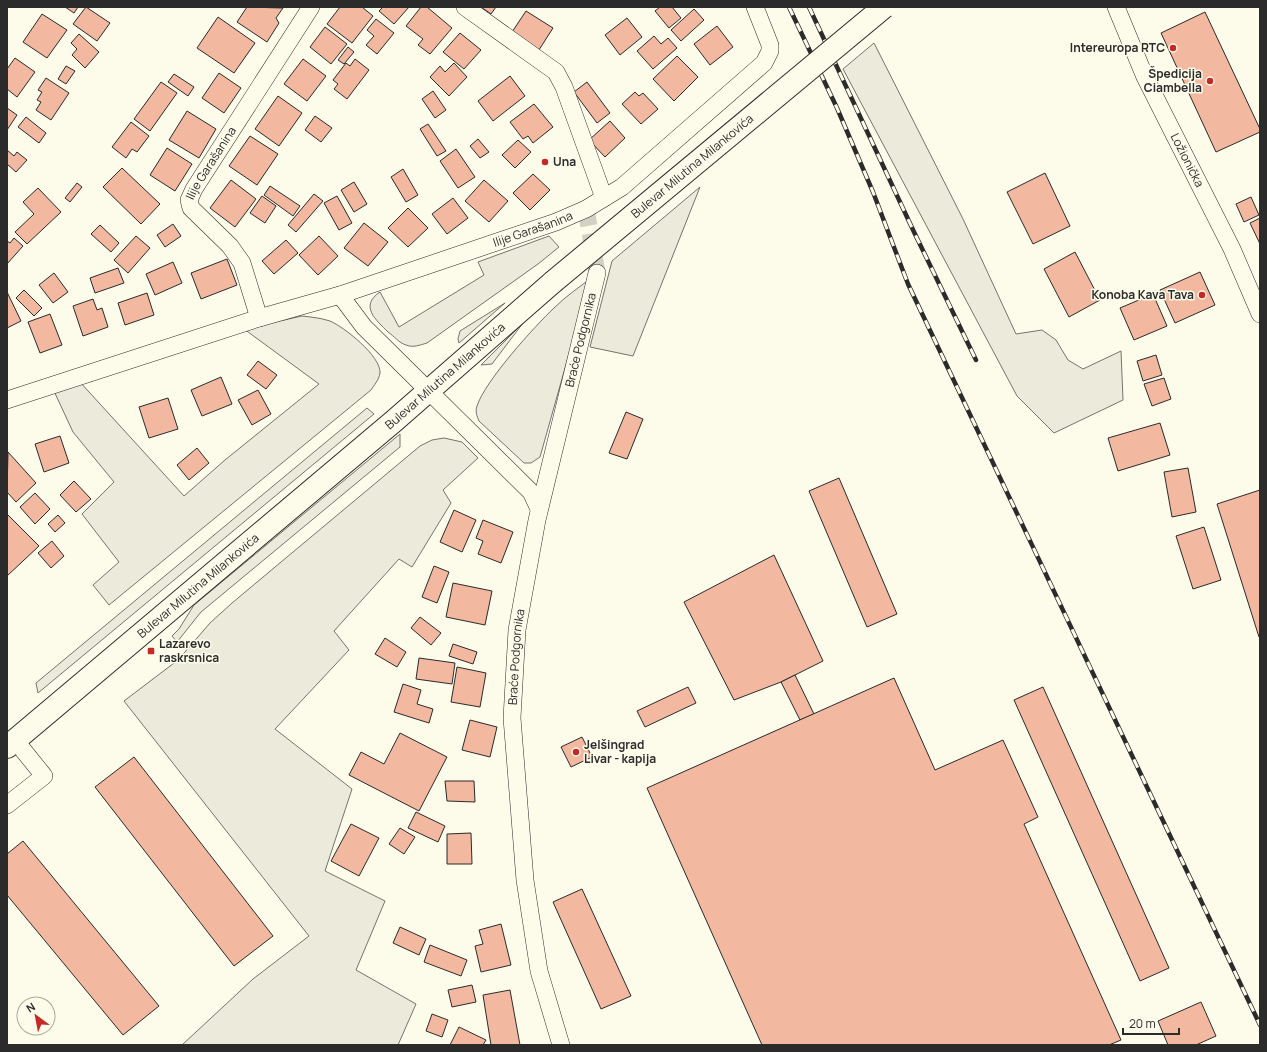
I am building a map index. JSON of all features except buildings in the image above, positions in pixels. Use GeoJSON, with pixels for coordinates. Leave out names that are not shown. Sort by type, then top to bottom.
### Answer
{"type":"FeatureCollection","features":[{"type":"Feature","properties":{"kind":"street","name":"Ilije Garašanina"},"geometry":{"type":"LineString","coordinates":[[259,318],[242,263],[230,246],[191,208],[189,200],[194,189],[310,7]]}},
{"type":"Feature","properties":{"kind":"street"},"geometry":{"type":"LineString","coordinates":[[465,7],[556,72],[564,87],[604,198]]}},
{"type":"Feature","properties":{"kind":"street","name":"Ilije Garašanina"},"geometry":{"type":"LineString","coordinates":[[7,400],[259,318],[340,295],[556,222],[586,209],[622,187],[764,63],[770,51],[770,45],[755,7]]}},
{"type":"Feature","properties":{"kind":"street","name":"Bulevar Milutina Milankovića"},"geometry":{"type":"LineString","coordinates":[[11,744],[394,421],[553,282],[884,7]]}},
{"type":"Feature","properties":{"kind":"street","name":"Ložionička"},"geometry":{"type":"LineString","coordinates":[[1116,7],[1145,77],[1232,250],[1260,314]]}},
{"type":"Feature","properties":{"kind":"street","name":"Braće Podgornika"},"geometry":{"type":"LineString","coordinates":[[561,1045],[539,971],[525,880],[512,718],[517,630],[539,509],[597,273]]}},
{"type":"Feature","properties":{"kind":"street"},"geometry":{"type":"LineString","coordinates":[[340,295],[364,326],[531,492],[539,509]]}},
{"type":"Feature","properties":{"kind":"street"},"geometry":{"type":"LineString","coordinates":[[7,805],[44,776],[11,744]]}},
{"type":"Feature","properties":{"kind":"shaded area"},"geometry":{"type":"Polygon","coordinates":[[[874,43],[963,219],[1016,334],[1042,330],[1056,340],[1068,360],[1083,369],[1121,351],[1123,400],[1054,433],[1017,396],[843,69],[874,43]]]}},
{"type":"Feature","properties":{"kind":"shaded area"},"geometry":{"type":"Polygon","coordinates":[[[700,187],[633,356],[590,347],[612,261],[700,187]]]}},
{"type":"Feature","properties":{"kind":"shaded area"},"geometry":{"type":"Polygon","coordinates":[[[549,236],[559,247],[538,264],[427,343],[414,346],[403,344],[379,323],[372,313],[370,308],[371,302],[380,292],[399,327],[484,275],[478,262],[549,236]]]}},
{"type":"Feature","properties":{"kind":"shaded area"},"geometry":{"type":"Polygon","coordinates":[[[590,279],[540,457],[531,463],[524,463],[479,421],[476,412],[477,406],[490,383],[523,341],[558,304],[590,279]]]}},
{"type":"Feature","properties":{"kind":"shaded area"},"geometry":{"type":"Polygon","coordinates":[[[505,303],[459,343],[458,339],[460,331],[505,303]]]}},
{"type":"Feature","properties":{"kind":"shaded area"},"geometry":{"type":"Polygon","coordinates":[[[302,316],[330,321],[344,329],[361,343],[379,366],[379,378],[371,390],[109,605],[93,585],[119,562],[82,514],[114,482],[73,432],[53,389],[79,381],[184,496],[225,460],[319,384],[244,329],[302,316]]]}},
{"type":"Feature","properties":{"kind":"shaded area"},"geometry":{"type":"Polygon","coordinates":[[[523,323],[492,364],[481,365],[523,323]]]}},
{"type":"Feature","properties":{"kind":"shaded area"},"geometry":{"type":"Polygon","coordinates":[[[367,408],[374,414],[38,693],[36,683],[367,408]]]}},
{"type":"Feature","properties":{"kind":"shaded area"},"geometry":{"type":"Polygon","coordinates":[[[400,434],[400,447],[201,612],[177,642],[172,636],[179,629],[194,605],[400,434]]]}},
{"type":"Feature","properties":{"kind":"shaded area"},"geometry":{"type":"Polygon","coordinates":[[[444,438],[462,442],[478,458],[443,490],[451,503],[412,567],[399,559],[334,631],[349,650],[275,729],[352,789],[325,871],[385,901],[356,970],[416,1004],[398,1045],[182,1045],[253,979],[309,936],[124,701],[178,660],[210,623],[232,603],[420,446],[432,440],[444,438]]]}},
{"type":"Feature","properties":{"kind":"tunnel"},"geometry":{"type":"LineString","coordinates":[[586,209],[597,273]]}},
{"type":"Feature","properties":{"kind":"railway"},"geometry":{"type":"LineString","coordinates":[[789,7],[837,108],[873,192],[908,284],[1260,1025]]}},
{"type":"Feature","properties":{"kind":"railway"},"geometry":{"type":"LineString","coordinates":[[809,7],[914,232],[976,360]]}},
{"type":"Feature","properties":{"kind":"place","name":"Intereuropa RTC"},"geometry":{"type":"Point","coordinates":[1173,48]}},
{"type":"Feature","properties":{"kind":"place","name":"Špedicija Ciambella"},"geometry":{"type":"Point","coordinates":[1210,81]}},
{"type":"Feature","properties":{"kind":"place","name":"Una"},"geometry":{"type":"Point","coordinates":[545,162]}},
{"type":"Feature","properties":{"kind":"place","name":"Konoba Kava Tava"},"geometry":{"type":"Point","coordinates":[1202,295]}},
{"type":"Feature","properties":{"kind":"place","name":"Lazarevo raskrsnica"},"geometry":{"type":"Point","coordinates":[151,651]}},
{"type":"Feature","properties":{"kind":"place","name":"Jelšingrad Livar - kapija"},"geometry":{"type":"Point","coordinates":[576,752]}}]}
